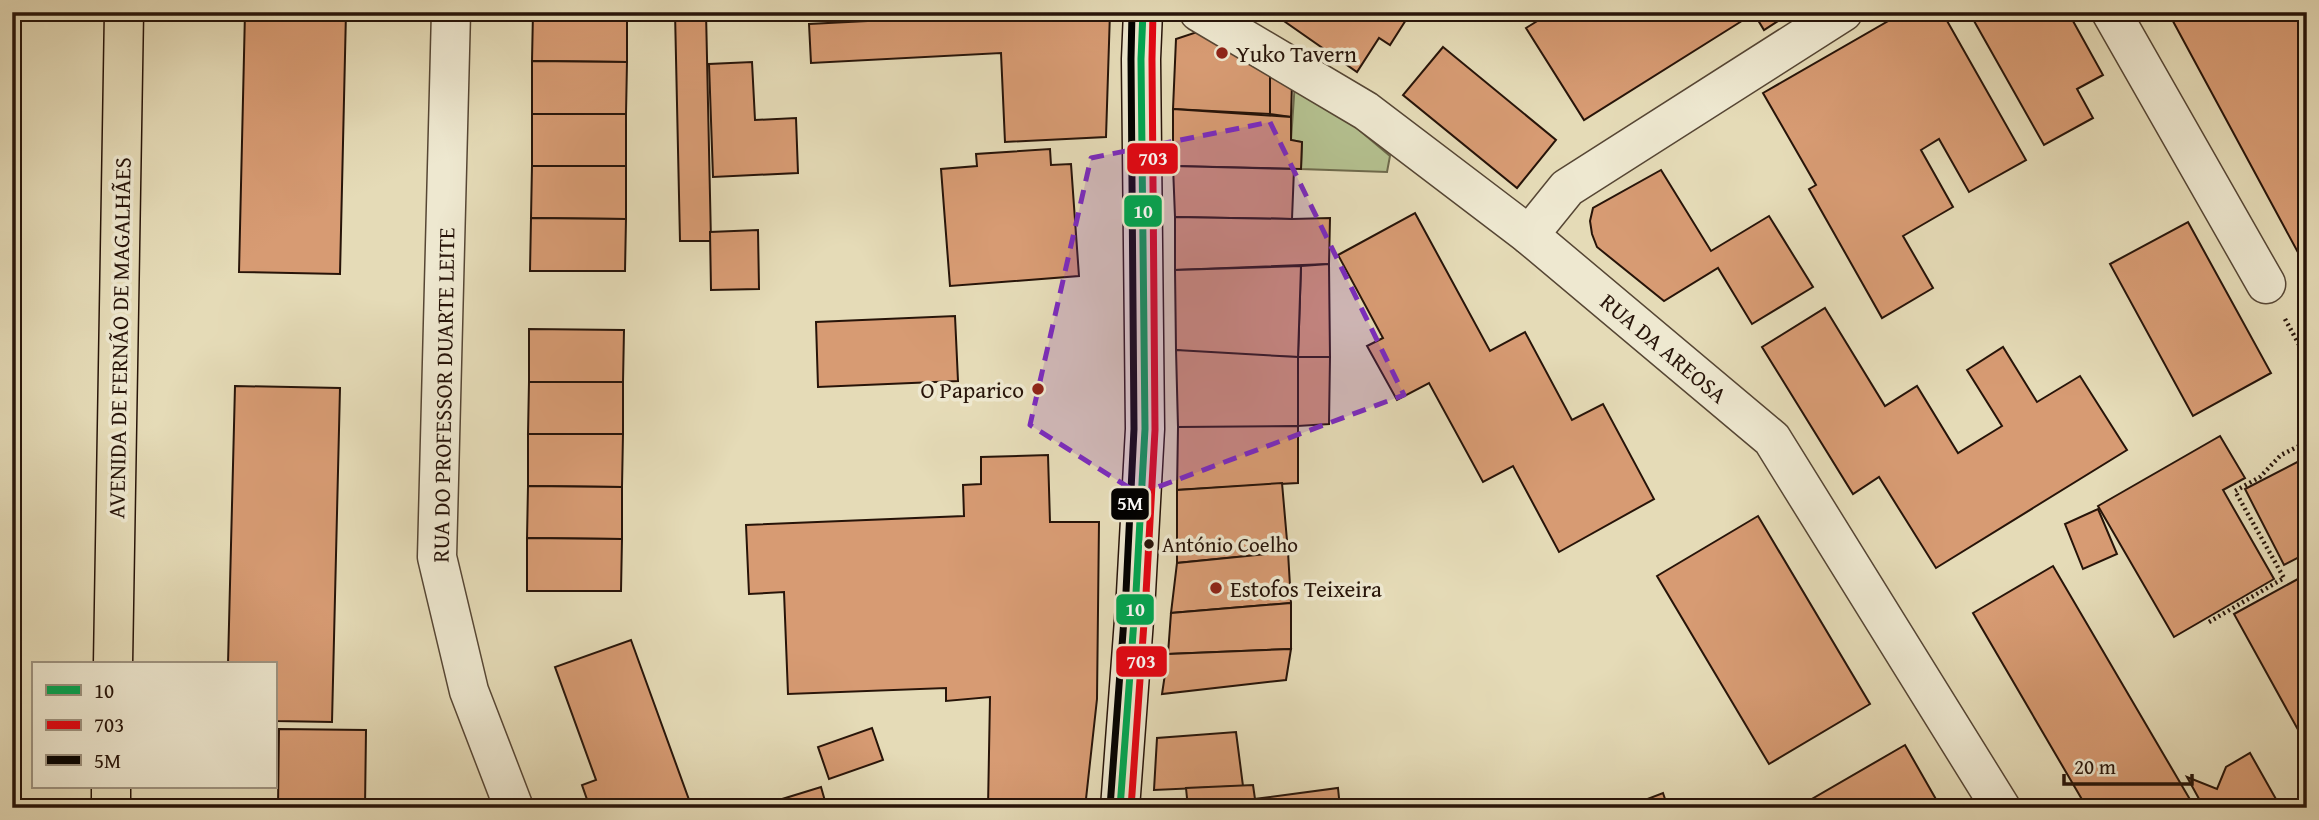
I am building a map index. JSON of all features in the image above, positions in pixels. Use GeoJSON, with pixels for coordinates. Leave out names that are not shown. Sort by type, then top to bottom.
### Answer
{"type":"FeatureCollection","features":[{"type":"Feature","properties":{"kind":"main road","name":"AVENIDA DE FERNÃO DE MAGALHÃES"},"geometry":{"type":"LineString","coordinates":[[113,662],[124,12]]}},
{"type":"Feature","properties":{"kind":"main road"},"geometry":{"type":"LineString","coordinates":[[111,788],[111,808]]}},
{"type":"Feature","properties":{"kind":"street","name":"RUA DO PROFESSOR DUARTE LEITE"},"geometry":{"type":"LineString","coordinates":[[451,12],[437,557],[469,691],[514,808]]}},
{"type":"Feature","properties":{"kind":"street"},"geometry":{"type":"LineString","coordinates":[[1120,808],[1145,429],[1141,59],[1143,12]]}},
{"type":"Feature","properties":{"kind":"street","name":"RUA DA AREOSA"},"geometry":{"type":"LineString","coordinates":[[1199,12],[1366,111],[1529,235],[1772,439],[2001,808]]}},
{"type":"Feature","properties":{"kind":"street"},"geometry":{"type":"LineString","coordinates":[[1529,235],[1567,188],[1843,12]]}},
{"type":"Feature","properties":{"kind":"street"},"geometry":{"type":"LineString","coordinates":[[2112,12],[2266,284]]}},
{"type":"Feature","properties":{"kind":"path"},"geometry":{"type":"LineString","coordinates":[[2209,622],[2284,579],[2235,491],[2260,477],[2281,456],[2307,442]]}},
{"type":"Feature","properties":{"kind":"highlighted area"},"geometry":{"type":"Polygon","coordinates":[[[1270,122],[1404,395],[1139,494],[1030,425],[1091,158],[1270,122]]]}},
{"type":"Feature","properties":{"kind":"green space"},"geometry":{"type":"Polygon","coordinates":[[[1295,82],[1340,114],[1390,156],[1387,172],[1301,169],[1302,142],[1291,140],[1295,82]]]}},
{"type":"Feature","properties":{"kind":"building"},"geometry":{"type":"Polygon","coordinates":[[[245,12],[346,12],[340,274],[239,272],[245,12]]]}},
{"type":"Feature","properties":{"kind":"building"},"geometry":{"type":"Polygon","coordinates":[[[533,12],[627,12],[627,62],[532,61],[533,12]]]}},
{"type":"Feature","properties":{"kind":"building"},"geometry":{"type":"Polygon","coordinates":[[[675,12],[706,12],[711,241],[680,241],[675,12]]]}},
{"type":"Feature","properties":{"kind":"building"},"geometry":{"type":"Polygon","coordinates":[[[1004,12],[1110,12],[1106,137],[1005,142],[1001,53],[811,63],[809,24],[1004,12]]]}},
{"type":"Feature","properties":{"kind":"building"},"geometry":{"type":"Polygon","coordinates":[[[1271,12],[1411,12],[1390,45],[1379,38],[1357,72],[1271,12]]]}},
{"type":"Feature","properties":{"kind":"building"},"geometry":{"type":"Polygon","coordinates":[[[1552,12],[1753,14],[1584,120],[1526,28],[1552,12]]]}},
{"type":"Feature","properties":{"kind":"building"},"geometry":{"type":"Polygon","coordinates":[[[1753,12],[1792,12],[1764,30],[1753,12]]]}},
{"type":"Feature","properties":{"kind":"building"},"geometry":{"type":"Polygon","coordinates":[[[1904,12],[1942,12],[2026,160],[1969,192],[1939,139],[1921,150],[1953,207],[1903,236],[1933,288],[1882,318],[1809,189],[1816,185],[1763,93],[1904,12]]]}},
{"type":"Feature","properties":{"kind":"building"},"geometry":{"type":"Polygon","coordinates":[[[1969,12],[2068,12],[2103,75],[2077,89],[2093,118],[2044,145],[1969,12]]]}},
{"type":"Feature","properties":{"kind":"building"},"geometry":{"type":"Polygon","coordinates":[[[2168,12],[2295,12],[2307,34],[2307,256],[2301,258],[2168,12]]]}},
{"type":"Feature","properties":{"kind":"building"},"geometry":{"type":"Polygon","coordinates":[[[1197,32],[1270,70],[1270,114],[1173,109],[1176,39],[1197,32]]]}},
{"type":"Feature","properties":{"kind":"building"},"geometry":{"type":"Polygon","coordinates":[[[1443,47],[1556,140],[1517,188],[1403,95],[1443,47]]]}},
{"type":"Feature","properties":{"kind":"building"},"geometry":{"type":"Polygon","coordinates":[[[532,61],[627,62],[626,114],[532,114],[532,61]]]}},
{"type":"Feature","properties":{"kind":"building"},"geometry":{"type":"Polygon","coordinates":[[[752,62],[755,120],[796,118],[798,173],[713,177],[709,64],[752,62]]]}},
{"type":"Feature","properties":{"kind":"building"},"geometry":{"type":"Polygon","coordinates":[[[1270,70],[1292,83],[1291,117],[1270,114],[1270,70]]]}},
{"type":"Feature","properties":{"kind":"building"},"geometry":{"type":"Polygon","coordinates":[[[1173,109],[1291,117],[1291,140],[1302,142],[1301,169],[1173,166],[1173,109]]]}},
{"type":"Feature","properties":{"kind":"building"},"geometry":{"type":"Polygon","coordinates":[[[532,114],[626,114],[626,166],[532,166],[532,114]]]}},
{"type":"Feature","properties":{"kind":"building"},"geometry":{"type":"Polygon","coordinates":[[[1050,149],[1051,165],[1071,164],[1079,276],[950,286],[941,169],[977,166],[976,154],[1050,149]]]}},
{"type":"Feature","properties":{"kind":"building"},"geometry":{"type":"Polygon","coordinates":[[[532,166],[626,166],[626,219],[531,218],[532,166]]]}},
{"type":"Feature","properties":{"kind":"building"},"geometry":{"type":"Polygon","coordinates":[[[1173,166],[1294,169],[1292,219],[1175,217],[1173,166]]]}},
{"type":"Feature","properties":{"kind":"building"},"geometry":{"type":"Polygon","coordinates":[[[1661,170],[1711,251],[1769,216],[1813,287],[1752,324],[1718,268],[1664,301],[1597,247],[1590,221],[1593,208],[1661,170]]]}},
{"type":"Feature","properties":{"kind":"building"},"geometry":{"type":"Polygon","coordinates":[[[1415,213],[1490,351],[1525,332],[1572,420],[1603,404],[1654,499],[1559,552],[1513,466],[1483,482],[1429,383],[1397,400],[1367,346],[1383,338],[1338,255],[1415,213]]]}},
{"type":"Feature","properties":{"kind":"building"},"geometry":{"type":"Polygon","coordinates":[[[1175,217],[1330,218],[1329,264],[1175,270],[1175,217]]]}},
{"type":"Feature","properties":{"kind":"building"},"geometry":{"type":"Polygon","coordinates":[[[531,218],[626,219],[625,271],[530,271],[531,218]]]}},
{"type":"Feature","properties":{"kind":"building"},"geometry":{"type":"Polygon","coordinates":[[[2188,222],[2271,373],[2193,416],[2110,264],[2188,222]]]}},
{"type":"Feature","properties":{"kind":"building"},"geometry":{"type":"Polygon","coordinates":[[[758,230],[759,289],[711,290],[710,232],[758,230]]]}},
{"type":"Feature","properties":{"kind":"building"},"geometry":{"type":"Polygon","coordinates":[[[1329,264],[1330,357],[1298,357],[1301,266],[1329,264]]]}},
{"type":"Feature","properties":{"kind":"building"},"geometry":{"type":"Polygon","coordinates":[[[1301,266],[1298,357],[1207,355],[1176,350],[1175,270],[1301,266]]]}},
{"type":"Feature","properties":{"kind":"building"},"geometry":{"type":"Polygon","coordinates":[[[1825,308],[1885,406],[1917,386],[1958,453],[2002,426],[1967,370],[2003,347],[2037,402],[2080,376],[2127,450],[1936,568],[1879,477],[1853,494],[1762,347],[1825,308]]]}},
{"type":"Feature","properties":{"kind":"building"},"geometry":{"type":"Polygon","coordinates":[[[955,316],[958,381],[818,387],[816,322],[955,316]]]}},
{"type":"Feature","properties":{"kind":"building"},"geometry":{"type":"Polygon","coordinates":[[[529,329],[624,330],[623,382],[529,382],[529,329]]]}},
{"type":"Feature","properties":{"kind":"building"},"geometry":{"type":"Polygon","coordinates":[[[1176,350],[1298,357],[1298,426],[1245,429],[1178,427],[1176,350]]]}},
{"type":"Feature","properties":{"kind":"building"},"geometry":{"type":"Polygon","coordinates":[[[1298,357],[1330,357],[1329,424],[1298,426],[1298,357]]]}},
{"type":"Feature","properties":{"kind":"building"},"geometry":{"type":"Polygon","coordinates":[[[529,382],[623,382],[623,434],[528,434],[529,382]]]}},
{"type":"Feature","properties":{"kind":"building"},"geometry":{"type":"Polygon","coordinates":[[[235,386],[340,388],[332,722],[276,721],[276,662],[228,662],[235,386]]]}},
{"type":"Feature","properties":{"kind":"building"},"geometry":{"type":"Polygon","coordinates":[[[1298,426],[1298,483],[1177,490],[1178,427],[1298,426]]]}},
{"type":"Feature","properties":{"kind":"building"},"geometry":{"type":"Polygon","coordinates":[[[528,434],[623,434],[622,487],[528,486],[528,434]]]}},
{"type":"Feature","properties":{"kind":"building"},"geometry":{"type":"Polygon","coordinates":[[[2220,436],[2245,478],[2223,490],[2274,579],[2174,637],[2098,506],[2220,436]]]}},
{"type":"Feature","properties":{"kind":"building"},"geometry":{"type":"Polygon","coordinates":[[[1048,455],[1050,522],[1099,522],[1097,699],[1085,808],[988,808],[990,697],[946,701],[946,688],[788,694],[784,592],[749,594],[746,525],[964,516],[963,485],[981,484],[981,457],[1048,455]]]}},
{"type":"Feature","properties":{"kind":"building"},"geometry":{"type":"Polygon","coordinates":[[[2307,457],[2307,568],[2301,556],[2284,565],[2245,489],[2307,457]]]}},
{"type":"Feature","properties":{"kind":"building"},"geometry":{"type":"Polygon","coordinates":[[[1282,483],[1288,552],[1177,563],[1177,490],[1282,483]]]}},
{"type":"Feature","properties":{"kind":"building"},"geometry":{"type":"Polygon","coordinates":[[[528,486],[622,487],[622,539],[527,538],[528,486]]]}},
{"type":"Feature","properties":{"kind":"building"},"geometry":{"type":"Polygon","coordinates":[[[2098,509],[2117,554],[2083,569],[2065,524],[2098,509]]]}},
{"type":"Feature","properties":{"kind":"building"},"geometry":{"type":"Polygon","coordinates":[[[1758,516],[1870,704],[1769,764],[1657,576],[1758,516]]]}},
{"type":"Feature","properties":{"kind":"building"},"geometry":{"type":"Polygon","coordinates":[[[527,538],[622,539],[621,591],[527,591],[527,538]]]}},
{"type":"Feature","properties":{"kind":"building"},"geometry":{"type":"Polygon","coordinates":[[[1288,552],[1291,603],[1171,613],[1177,563],[1288,552]]]}},
{"type":"Feature","properties":{"kind":"building"},"geometry":{"type":"Polygon","coordinates":[[[2053,566],[2195,808],[2087,808],[1973,613],[2053,566]]]}},
{"type":"Feature","properties":{"kind":"building"},"geometry":{"type":"Polygon","coordinates":[[[2307,574],[2307,746],[2234,614],[2307,574]]]}},
{"type":"Feature","properties":{"kind":"building"},"geometry":{"type":"Polygon","coordinates":[[[1291,603],[1291,649],[1168,654],[1171,613],[1291,603]]]}},
{"type":"Feature","properties":{"kind":"building"},"geometry":{"type":"Polygon","coordinates":[[[631,640],[692,808],[590,808],[582,785],[596,780],[555,667],[631,640]]]}},
{"type":"Feature","properties":{"kind":"building"},"geometry":{"type":"Polygon","coordinates":[[[1291,649],[1286,680],[1162,694],[1168,654],[1291,649]]]}},
{"type":"Feature","properties":{"kind":"building"},"geometry":{"type":"Polygon","coordinates":[[[872,728],[883,760],[829,779],[818,747],[872,728]]]}},
{"type":"Feature","properties":{"kind":"building"},"geometry":{"type":"Polygon","coordinates":[[[279,729],[366,730],[365,808],[278,808],[279,729]]]}},
{"type":"Feature","properties":{"kind":"building"},"geometry":{"type":"Polygon","coordinates":[[[1236,732],[1243,786],[1154,790],[1157,738],[1236,732]]]}},
{"type":"Feature","properties":{"kind":"building"},"geometry":{"type":"Polygon","coordinates":[[[1905,745],[1941,808],[1798,807],[1905,745]]]}},
{"type":"Feature","properties":{"kind":"building"},"geometry":{"type":"Polygon","coordinates":[[[2250,753],[2281,808],[2204,808],[2187,777],[2217,789],[2226,767],[2250,753]]]}},
{"type":"Feature","properties":{"kind":"building"},"geometry":{"type":"Polygon","coordinates":[[[1253,785],[1255,799],[1237,799],[1238,808],[1188,808],[1186,788],[1253,785]]]}},
{"type":"Feature","properties":{"kind":"building"},"geometry":{"type":"Polygon","coordinates":[[[821,787],[827,808],[782,808],[779,800],[821,787]]]}},
{"type":"Feature","properties":{"kind":"building"},"geometry":{"type":"Polygon","coordinates":[[[1338,788],[1340,808],[1255,808],[1255,799],[1338,788]]]}},
{"type":"Feature","properties":{"kind":"building"},"geometry":{"type":"Polygon","coordinates":[[[1663,793],[1668,808],[1624,808],[1663,793]]]}},
{"type":"Feature","properties":{"kind":"transit line","name":"5M"},"geometry":{"type":"LineString","coordinates":[[1110,807],[1126,592],[1134,429],[1132,12]]}},
{"type":"Feature","properties":{"kind":"transit line","name":"10"},"geometry":{"type":"LineString","coordinates":[[1120,808],[1145,429],[1141,59],[1143,12]]}},
{"type":"Feature","properties":{"kind":"transit line","name":"703"},"geometry":{"type":"LineString","coordinates":[[1131,808],[1155,430],[1153,12]]}},
{"type":"Feature","properties":{"kind":"place","name":"Yuko Tavern"},"geometry":{"type":"Point","coordinates":[1222,53]}},
{"type":"Feature","properties":{"kind":"place","name":"O Paparico"},"geometry":{"type":"Point","coordinates":[1038,389]}},
{"type":"Feature","properties":{"kind":"place","name":"António Coelho"},"geometry":{"type":"Point","coordinates":[1149,544]}},
{"type":"Feature","properties":{"kind":"place","name":"Estofos Teixeira"},"geometry":{"type":"Point","coordinates":[1216,588]}}]}
